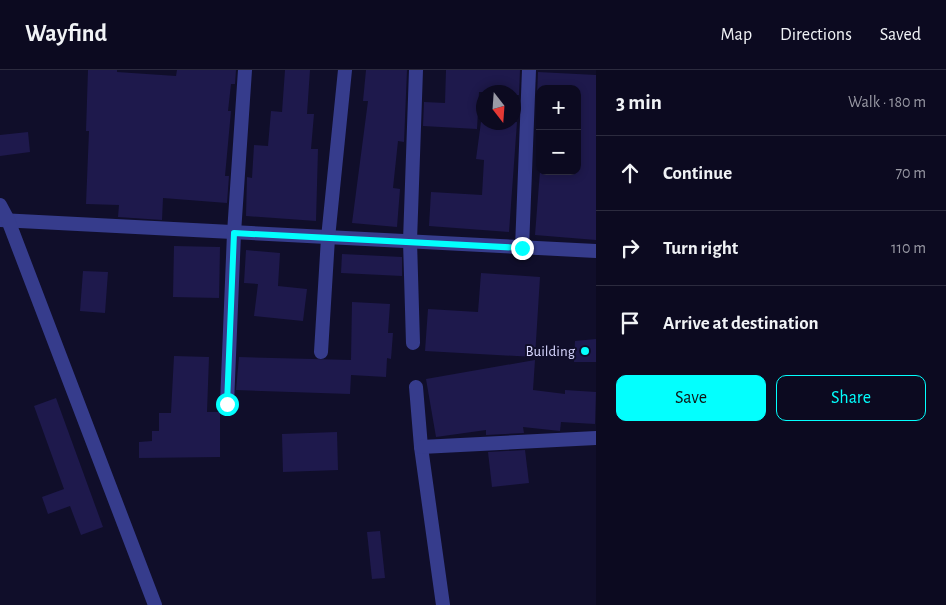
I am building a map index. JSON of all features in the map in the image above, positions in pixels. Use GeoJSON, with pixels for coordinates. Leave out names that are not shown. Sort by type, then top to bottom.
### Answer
{"type":"FeatureCollection","features":[{"type":"Feature","properties":{"kind":"street"},"geometry":{"type":"LineString","coordinates":[[227,404],[234,233],[246,70]]}},
{"type":"Feature","properties":{"kind":"street"},"geometry":{"type":"LineString","coordinates":[[321,352],[328,238],[345,70]]}},
{"type":"Feature","properties":{"kind":"street"},"geometry":{"type":"LineString","coordinates":[[413,342],[410,241],[416,70]]}},
{"type":"Feature","properties":{"kind":"street"},"geometry":{"type":"LineString","coordinates":[[522,248],[529,70]]}},
{"type":"Feature","properties":{"kind":"street"},"geometry":{"type":"LineString","coordinates":[[0,205],[4,220],[155,605]]}},
{"type":"Feature","properties":{"kind":"street"},"geometry":{"type":"LineString","coordinates":[[4,220],[596,252]]}},
{"type":"Feature","properties":{"kind":"street"},"geometry":{"type":"LineString","coordinates":[[416,387],[421,447],[443,605]]}},
{"type":"Feature","properties":{"kind":"street"},"geometry":{"type":"LineString","coordinates":[[421,447],[596,438]]}},
{"type":"Feature","properties":{"kind":"building"},"geometry":{"type":"Polygon","coordinates":[[[88,70],[117,70],[117,72],[176,76],[177,70],[236,70],[235,84],[231,84],[228,111],[231,111],[225,176],[229,176],[227,203],[163,198],[162,220],[118,217],[119,205],[86,204],[89,131],[86,131],[88,70]]]}},
{"type":"Feature","properties":{"kind":"building"},"geometry":{"type":"Polygon","coordinates":[[[285,70],[310,70],[307,114],[314,114],[311,149],[318,149],[316,221],[246,216],[247,177],[252,178],[254,145],[268,146],[271,111],[282,112],[285,70]]]}},
{"type":"Feature","properties":{"kind":"building"},"geometry":{"type":"Polygon","coordinates":[[[366,70],[407,70],[404,142],[398,141],[393,188],[400,189],[397,227],[352,223],[368,101],[363,101],[366,70]]]}},
{"type":"Feature","properties":{"kind":"building"},"geometry":{"type":"Polygon","coordinates":[[[446,70],[520,70],[519,85],[476,85],[476,129],[423,126],[424,102],[445,103],[446,70]]]}},
{"type":"Feature","properties":{"kind":"building"},"geometry":{"type":"Polygon","coordinates":[[[538,72],[596,75],[596,240],[535,235],[540,175],[581,175],[581,85],[537,85],[538,72]]]}},
{"type":"Feature","properties":{"kind":"building"},"geometry":{"type":"Polygon","coordinates":[[[480,130],[516,130],[509,232],[429,226],[431,192],[482,195],[484,160],[476,159],[480,130]]]}},
{"type":"Feature","properties":{"kind":"building"},"geometry":{"type":"Polygon","coordinates":[[[28,132],[30,152],[0,156],[0,135],[28,132]]]}},
{"type":"Feature","properties":{"kind":"building"},"geometry":{"type":"Polygon","coordinates":[[[174,246],[220,247],[219,298],[173,297],[174,246]]]}},
{"type":"Feature","properties":{"kind":"building"},"geometry":{"type":"Polygon","coordinates":[[[246,250],[280,253],[278,286],[307,289],[303,321],[254,316],[258,284],[244,283],[246,250]]]}},
{"type":"Feature","properties":{"kind":"building"},"geometry":{"type":"Polygon","coordinates":[[[342,254],[402,257],[402,276],[341,273],[342,254]]]}},
{"type":"Feature","properties":{"kind":"building"},"geometry":{"type":"Polygon","coordinates":[[[83,271],[108,272],[105,313],[80,311],[83,271]]]}},
{"type":"Feature","properties":{"kind":"building"},"geometry":{"type":"Polygon","coordinates":[[[481,273],[540,277],[535,357],[425,351],[428,309],[478,312],[481,273]]]}},
{"type":"Feature","properties":{"kind":"building"},"geometry":{"type":"Polygon","coordinates":[[[352,302],[390,304],[388,333],[393,333],[391,359],[387,358],[386,377],[351,375],[350,394],[236,390],[239,357],[351,360],[352,302]]]}},
{"type":"Feature","properties":{"kind":"building","name":"Building"},"geometry":{"type":"Polygon","coordinates":[[[596,339],[596,362],[574,362],[575,341],[596,339]]]}},
{"type":"Feature","properties":{"kind":"building"},"geometry":{"type":"Polygon","coordinates":[[[174,356],[209,357],[207,412],[220,412],[220,457],[139,458],[139,442],[152,441],[152,431],[159,431],[159,413],[171,413],[174,356]]]}},
{"type":"Feature","properties":{"kind":"building"},"geometry":{"type":"Polygon","coordinates":[[[535,360],[533,390],[565,394],[565,390],[596,392],[595,424],[561,422],[560,431],[523,427],[524,433],[486,435],[486,430],[436,437],[426,379],[535,360]]]}},
{"type":"Feature","properties":{"kind":"building"},"geometry":{"type":"Polygon","coordinates":[[[56,398],[103,527],[81,535],[70,506],[48,514],[42,497],[64,489],[34,406],[56,398]]]}},
{"type":"Feature","properties":{"kind":"building"},"geometry":{"type":"Polygon","coordinates":[[[337,432],[338,470],[283,472],[282,434],[337,432]]]}},
{"type":"Feature","properties":{"kind":"building"},"geometry":{"type":"Polygon","coordinates":[[[525,450],[529,483],[492,487],[488,452],[525,450]]]}},
{"type":"Feature","properties":{"kind":"building"},"geometry":{"type":"Polygon","coordinates":[[[380,531],[385,578],[372,579],[367,532],[380,531]]]}},
{"type":"Feature","properties":{"kind":"place","name":"Building"},"geometry":{"type":"Point","coordinates":[585,351]}},
{"type":"Feature","properties":{"kind":"route"},"geometry":{"type":"LineString","coordinates":[[227,404],[234,233],[522,248]]}}]}
